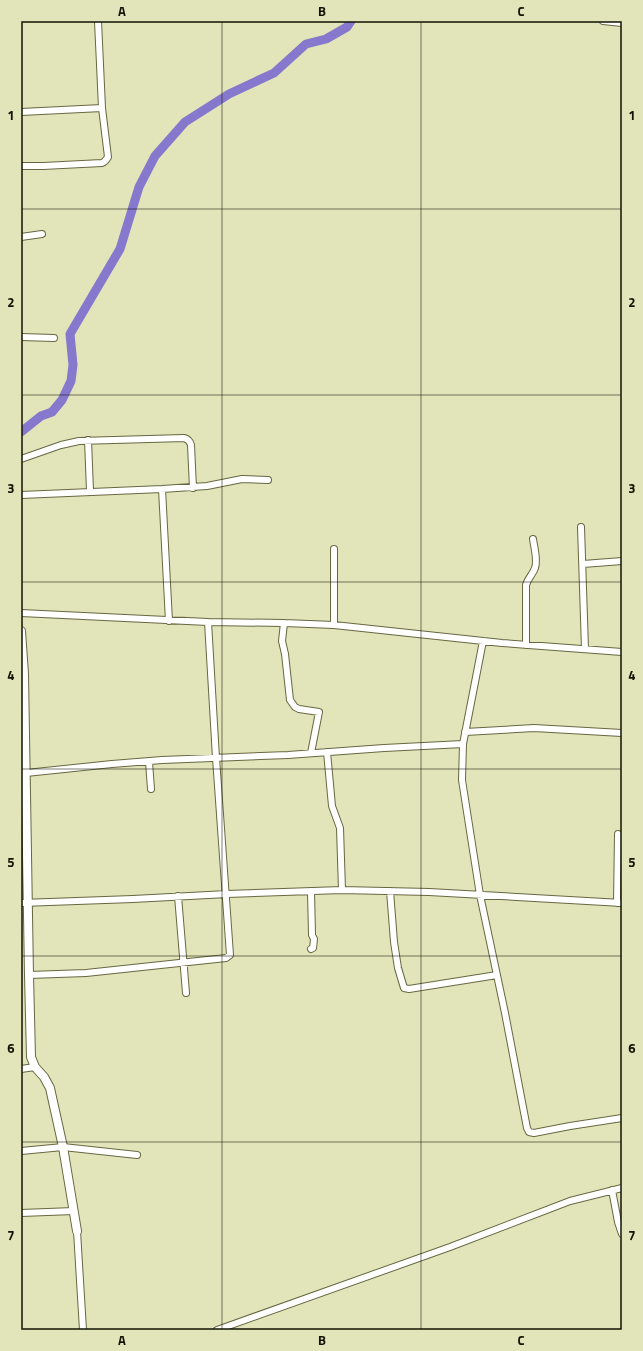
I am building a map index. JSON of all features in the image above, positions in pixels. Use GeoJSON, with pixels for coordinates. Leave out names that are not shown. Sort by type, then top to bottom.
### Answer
{"type":"FeatureCollection","features":[{"type":"Feature","properties":{"kind":"street"},"geometry":{"type":"LineString","coordinates":[[21,166],[105,162],[108,157],[102,108],[98,21]]}},
{"type":"Feature","properties":{"kind":"street"},"geometry":{"type":"LineString","coordinates":[[603,21],[622,23]]}},
{"type":"Feature","properties":{"kind":"street"},"geometry":{"type":"LineString","coordinates":[[21,112],[102,108]]}},
{"type":"Feature","properties":{"kind":"street"},"geometry":{"type":"LineString","coordinates":[[21,237],[42,234]]}},
{"type":"Feature","properties":{"kind":"street"},"geometry":{"type":"LineString","coordinates":[[21,337],[54,338]]}},
{"type":"Feature","properties":{"kind":"street"},"geometry":{"type":"LineString","coordinates":[[21,459],[61,445],[88,440],[187,439],[190,441],[191,445],[193,488]]}},
{"type":"Feature","properties":{"kind":"street"},"geometry":{"type":"LineString","coordinates":[[88,440],[90,491]]}},
{"type":"Feature","properties":{"kind":"street"},"geometry":{"type":"LineString","coordinates":[[21,495],[90,491],[162,490],[193,488],[233,480],[268,480]]}},
{"type":"Feature","properties":{"kind":"street"},"geometry":{"type":"LineString","coordinates":[[162,490],[169,620]]}},
{"type":"Feature","properties":{"kind":"street"},"geometry":{"type":"LineString","coordinates":[[581,527],[585,649]]}},
{"type":"Feature","properties":{"kind":"street"},"geometry":{"type":"LineString","coordinates":[[526,645],[526,585],[527,580],[536,567],[533,539]]}},
{"type":"Feature","properties":{"kind":"street"},"geometry":{"type":"LineString","coordinates":[[334,549],[334,625]]}},
{"type":"Feature","properties":{"kind":"street"},"geometry":{"type":"LineString","coordinates":[[583,564],[622,561]]}},
{"type":"Feature","properties":{"kind":"street"},"geometry":{"type":"LineString","coordinates":[[21,613],[208,622],[334,625],[483,641],[622,652]]}},
{"type":"Feature","properties":{"kind":"street"},"geometry":{"type":"LineString","coordinates":[[28,975],[86,973],[226,958],[230,955],[208,622]]}},
{"type":"Feature","properties":{"kind":"street"},"geometry":{"type":"LineString","coordinates":[[284,623],[282,641],[285,654],[290,700],[295,707],[299,709],[319,712],[311,753]]}},
{"type":"Feature","properties":{"kind":"street"},"geometry":{"type":"LineString","coordinates":[[21,631],[24,674],[26,774],[24,802],[24,902],[31,1057],[35,1067],[47,1081],[50,1088],[63,1147],[77,1231],[83,1330]]}},
{"type":"Feature","properties":{"kind":"street"},"geometry":{"type":"LineString","coordinates":[[483,641],[463,744],[462,780],[480,895],[527,1128],[529,1132],[534,1133],[622,1118]]}},
{"type":"Feature","properties":{"kind":"street"},"geometry":{"type":"LineString","coordinates":[[465,732],[534,728],[622,732]]}},
{"type":"Feature","properties":{"kind":"street"},"geometry":{"type":"LineString","coordinates":[[26,774],[149,762],[463,744]]}},
{"type":"Feature","properties":{"kind":"street"},"geometry":{"type":"LineString","coordinates":[[327,752],[332,806],[340,828],[342,890]]}},
{"type":"Feature","properties":{"kind":"street"},"geometry":{"type":"LineString","coordinates":[[149,762],[151,790]]}},
{"type":"Feature","properties":{"kind":"street"},"geometry":{"type":"LineString","coordinates":[[24,902],[342,890],[480,895],[620,903],[618,834]]}},
{"type":"Feature","properties":{"kind":"street"},"geometry":{"type":"LineString","coordinates":[[311,891],[312,935],[314,939],[313,948],[311,949]]}},
{"type":"Feature","properties":{"kind":"street"},"geometry":{"type":"LineString","coordinates":[[390,892],[394,942],[398,968],[404,988],[410,989],[497,976]]}},
{"type":"Feature","properties":{"kind":"street"},"geometry":{"type":"LineString","coordinates":[[178,896],[186,993]]}},
{"type":"Feature","properties":{"kind":"street"},"geometry":{"type":"LineString","coordinates":[[21,1069],[35,1067]]}},
{"type":"Feature","properties":{"kind":"street"},"geometry":{"type":"LineString","coordinates":[[21,1151],[63,1147],[137,1156]]}},
{"type":"Feature","properties":{"kind":"street"},"geometry":{"type":"LineString","coordinates":[[217,1330],[450,1247],[558,1205],[622,1188]]}},
{"type":"Feature","properties":{"kind":"street"},"geometry":{"type":"LineString","coordinates":[[612,1190],[618,1222],[622,1234]]}},
{"type":"Feature","properties":{"kind":"street"},"geometry":{"type":"LineString","coordinates":[[21,1213],[74,1211]]}},
{"type":"Feature","properties":{"kind":"waterway"},"geometry":{"type":"LineString","coordinates":[[21,432],[41,416],[52,412],[62,400],[71,381],[73,365],[70,334],[120,249],[139,187],[155,156],[185,122],[229,94],[274,73],[306,44],[326,39],[347,27],[351,21]]}}]}
